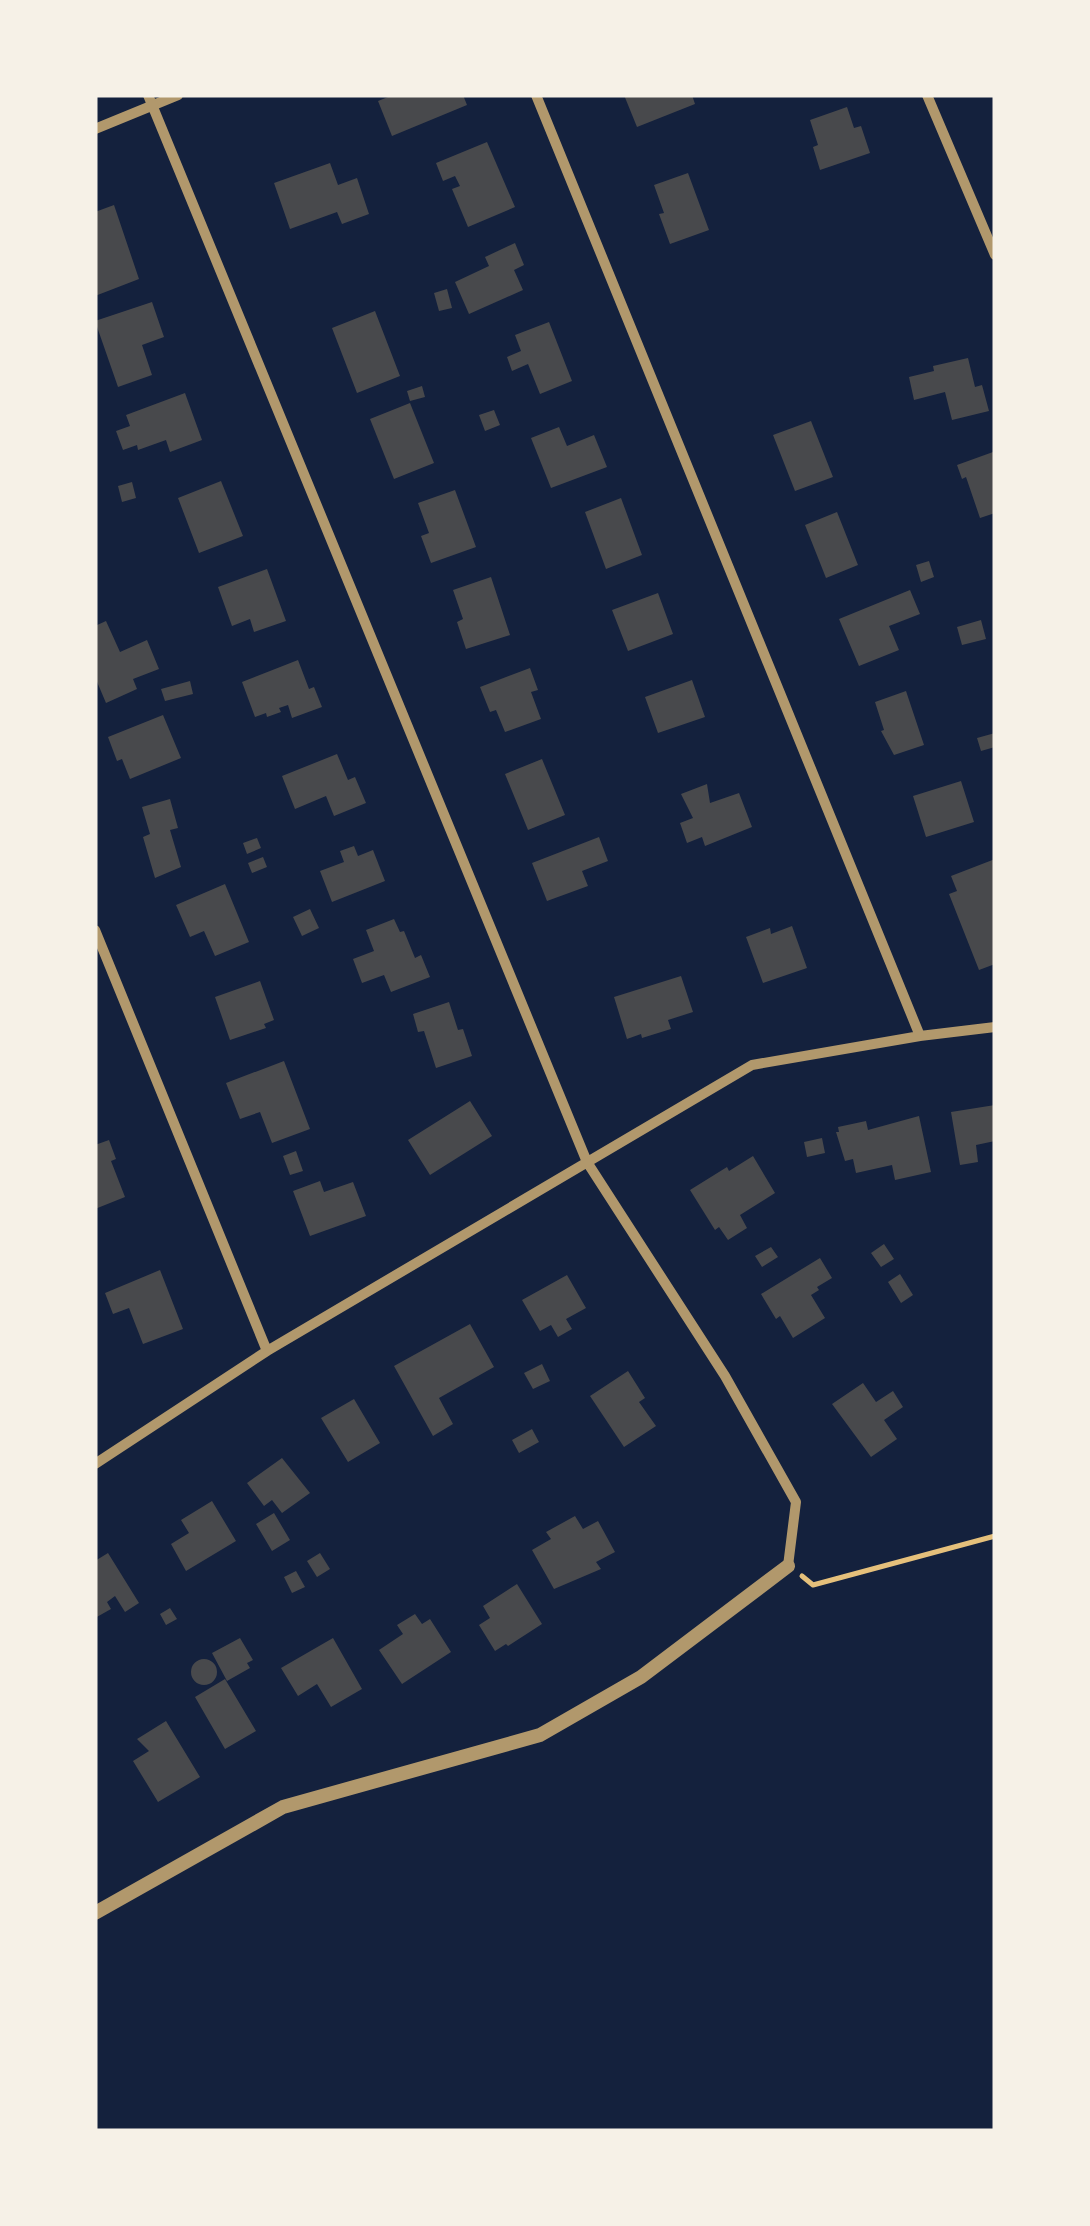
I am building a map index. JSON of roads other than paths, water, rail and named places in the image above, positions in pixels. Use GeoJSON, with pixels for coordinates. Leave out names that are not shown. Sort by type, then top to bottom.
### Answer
{"type":"FeatureCollection","features":[{"type":"Feature","properties":{"kind":"street"},"geometry":{"type":"LineString","coordinates":[[95,129],[150,100],[178,95]]}},
{"type":"Feature","properties":{"kind":"street"},"geometry":{"type":"LineString","coordinates":[[536,95],[920,1036]]}},
{"type":"Feature","properties":{"kind":"street"},"geometry":{"type":"LineString","coordinates":[[927,95],[995,255]]}},
{"type":"Feature","properties":{"kind":"street"},"geometry":{"type":"LineString","coordinates":[[95,1914],[283,1807],[540,1735],[641,1677],[788,1566],[796,1502],[725,1376],[586,1162],[150,100]]}},
{"type":"Feature","properties":{"kind":"street"},"geometry":{"type":"LineString","coordinates":[[95,930],[268,1351]]}},
{"type":"Feature","properties":{"kind":"street"},"geometry":{"type":"LineString","coordinates":[[95,1464],[268,1351],[752,1065],[995,1027]]}}]}
